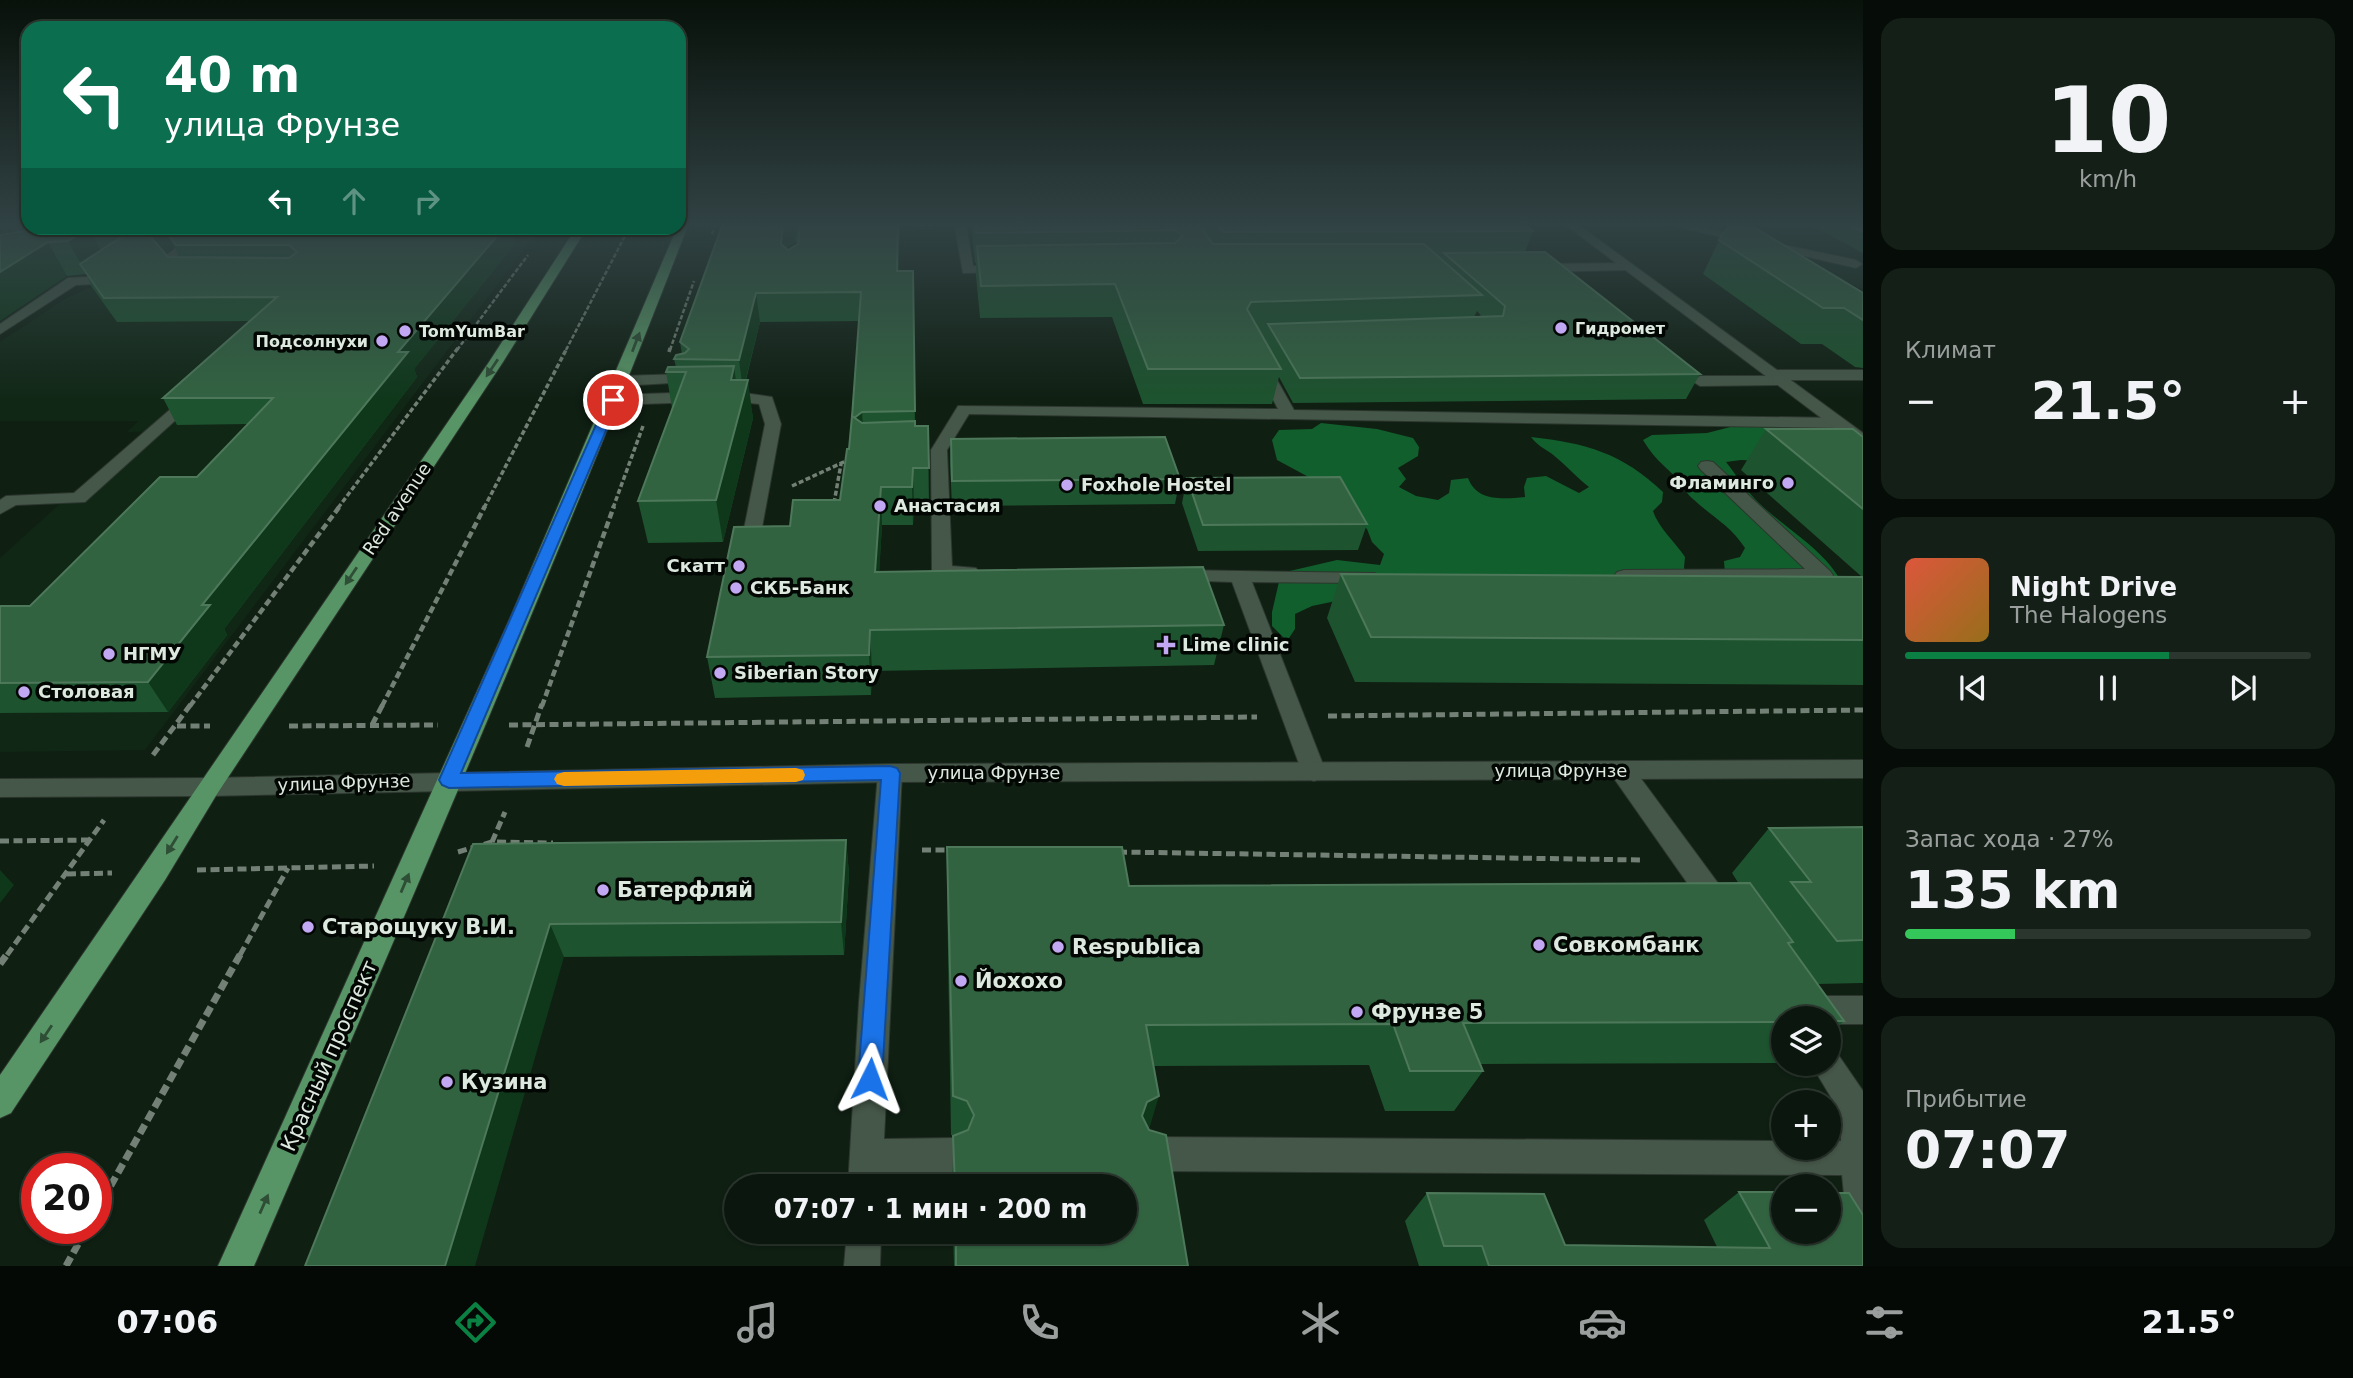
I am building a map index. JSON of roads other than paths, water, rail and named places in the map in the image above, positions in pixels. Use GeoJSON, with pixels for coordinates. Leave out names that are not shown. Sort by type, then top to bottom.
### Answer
{"type":"FeatureCollection","features":[{"type":"Feature","properties":{"kind":"main road"},"geometry":{"type":"LineString","coordinates":[[0,330],[71,282]]}},
{"type":"Feature","properties":{"kind":"main road","name":"Red avenue"},"geometry":{"type":"LineString","coordinates":[[208,787],[252,726],[547,282]]}},
{"type":"Feature","properties":{"kind":"main road"},"geometry":{"type":"LineString","coordinates":[[660,282],[617,390],[656,389],[766,400],[773,424],[750,544]]}},
{"type":"Feature","properties":{"kind":"main road"},"geometry":{"type":"LineString","coordinates":[[1649,282],[1863,441]]}},
{"type":"Feature","properties":{"kind":"main road"},"geometry":{"type":"LineString","coordinates":[[1256,354],[1289,414]]}},
{"type":"Feature","properties":{"kind":"main road"},"geometry":{"type":"LineString","coordinates":[[1700,381],[1863,375]]}},
{"type":"Feature","properties":{"kind":"main road"},"geometry":{"type":"LineString","coordinates":[[656,389],[683,379]]}},
{"type":"Feature","properties":{"kind":"main road"},"geometry":{"type":"LineString","coordinates":[[0,509],[12,500],[79,498],[211,380]]}},
{"type":"Feature","properties":{"kind":"main road","name":"Красный проспект"},"geometry":{"type":"LineString","coordinates":[[236,1266],[474,725],[617,390]]}},
{"type":"Feature","properties":{"kind":"main road"},"geometry":{"type":"LineString","coordinates":[[983,573],[942,572],[932,450],[964,408],[1839,423]]}},
{"type":"Feature","properties":{"kind":"main road"},"geometry":{"type":"LineString","coordinates":[[1601,576],[1823,575],[1707,466]]}},
{"type":"Feature","properties":{"kind":"main road"},"geometry":{"type":"LineString","coordinates":[[1158,576],[1392,577]]}},
{"type":"Feature","properties":{"kind":"main road"},"geometry":{"type":"LineString","coordinates":[[1240,577],[1314,772]]}},
{"type":"Feature","properties":{"kind":"main road","name":"улица Фрунзе"},"geometry":{"type":"LineString","coordinates":[[0,788],[208,787],[890,773],[1863,769]]}},
{"type":"Feature","properties":{"kind":"main road"},"geometry":{"type":"LineString","coordinates":[[1622,771],[1735,929]]}},
{"type":"Feature","properties":{"kind":"main road"},"geometry":{"type":"LineString","coordinates":[[890,773],[866,1171],[952,1155]]}},
{"type":"Feature","properties":{"kind":"main road"},"geometry":{"type":"LineString","coordinates":[[0,1102],[156,872],[208,787]]}},
{"type":"Feature","properties":{"kind":"main road"},"geometry":{"type":"LineString","coordinates":[[1841,1010],[1863,1010]]}},
{"type":"Feature","properties":{"kind":"main road"},"geometry":{"type":"LineString","coordinates":[[1834,1076],[1857,1110],[1857,1158],[1863,1215]]}},
{"type":"Feature","properties":{"kind":"main road"},"geometry":{"type":"LineString","coordinates":[[1150,1154],[1857,1158]]}},
{"type":"Feature","properties":{"kind":"main road"},"geometry":{"type":"LineString","coordinates":[[862,1266],[863,1244]]}},
{"type":"Feature","properties":{"kind":"place","name":"Гидромет"},"geometry":{"type":"Point","coordinates":[1561,328]}},
{"type":"Feature","properties":{"kind":"place","name":"TomYumBar"},"geometry":{"type":"Point","coordinates":[405,331]}},
{"type":"Feature","properties":{"kind":"place","name":"Подсолнухи"},"geometry":{"type":"Point","coordinates":[382,341]}},
{"type":"Feature","properties":{"kind":"place","name":"Фламинго"},"geometry":{"type":"Point","coordinates":[1788,483]}},
{"type":"Feature","properties":{"kind":"place","name":"Foxhole Hostel"},"geometry":{"type":"Point","coordinates":[1067,485]}},
{"type":"Feature","properties":{"kind":"place","name":"Анастасия"},"geometry":{"type":"Point","coordinates":[880,506]}},
{"type":"Feature","properties":{"kind":"place","name":"Скатт"},"geometry":{"type":"Point","coordinates":[739,566]}},
{"type":"Feature","properties":{"kind":"place","name":"СКБ-Банк"},"geometry":{"type":"Point","coordinates":[736,588]}},
{"type":"Feature","properties":{"kind":"place","name":"Lime clinic"},"geometry":{"type":"Point","coordinates":[1166,645]}},
{"type":"Feature","properties":{"kind":"place","name":"НГМУ"},"geometry":{"type":"Point","coordinates":[109,654]}},
{"type":"Feature","properties":{"kind":"place","name":"Siberian Story"},"geometry":{"type":"Point","coordinates":[720,673]}},
{"type":"Feature","properties":{"kind":"place","name":"Столовая"},"geometry":{"type":"Point","coordinates":[24,692]}},
{"type":"Feature","properties":{"kind":"place","name":"Батерфляй"},"geometry":{"type":"Point","coordinates":[603,890]}},
{"type":"Feature","properties":{"kind":"place","name":"Старощуку В.И."},"geometry":{"type":"Point","coordinates":[308,927]}},
{"type":"Feature","properties":{"kind":"place","name":"Совкомбанк"},"geometry":{"type":"Point","coordinates":[1539,945]}},
{"type":"Feature","properties":{"kind":"place","name":"Respublica"},"geometry":{"type":"Point","coordinates":[1058,947]}},
{"type":"Feature","properties":{"kind":"place","name":"Йохохо"},"geometry":{"type":"Point","coordinates":[961,981]}},
{"type":"Feature","properties":{"kind":"place","name":"Фрунзе 5"},"geometry":{"type":"Point","coordinates":[1357,1012]}},
{"type":"Feature","properties":{"kind":"place","name":"Кузина"},"geometry":{"type":"Point","coordinates":[447,1082]}}]}
